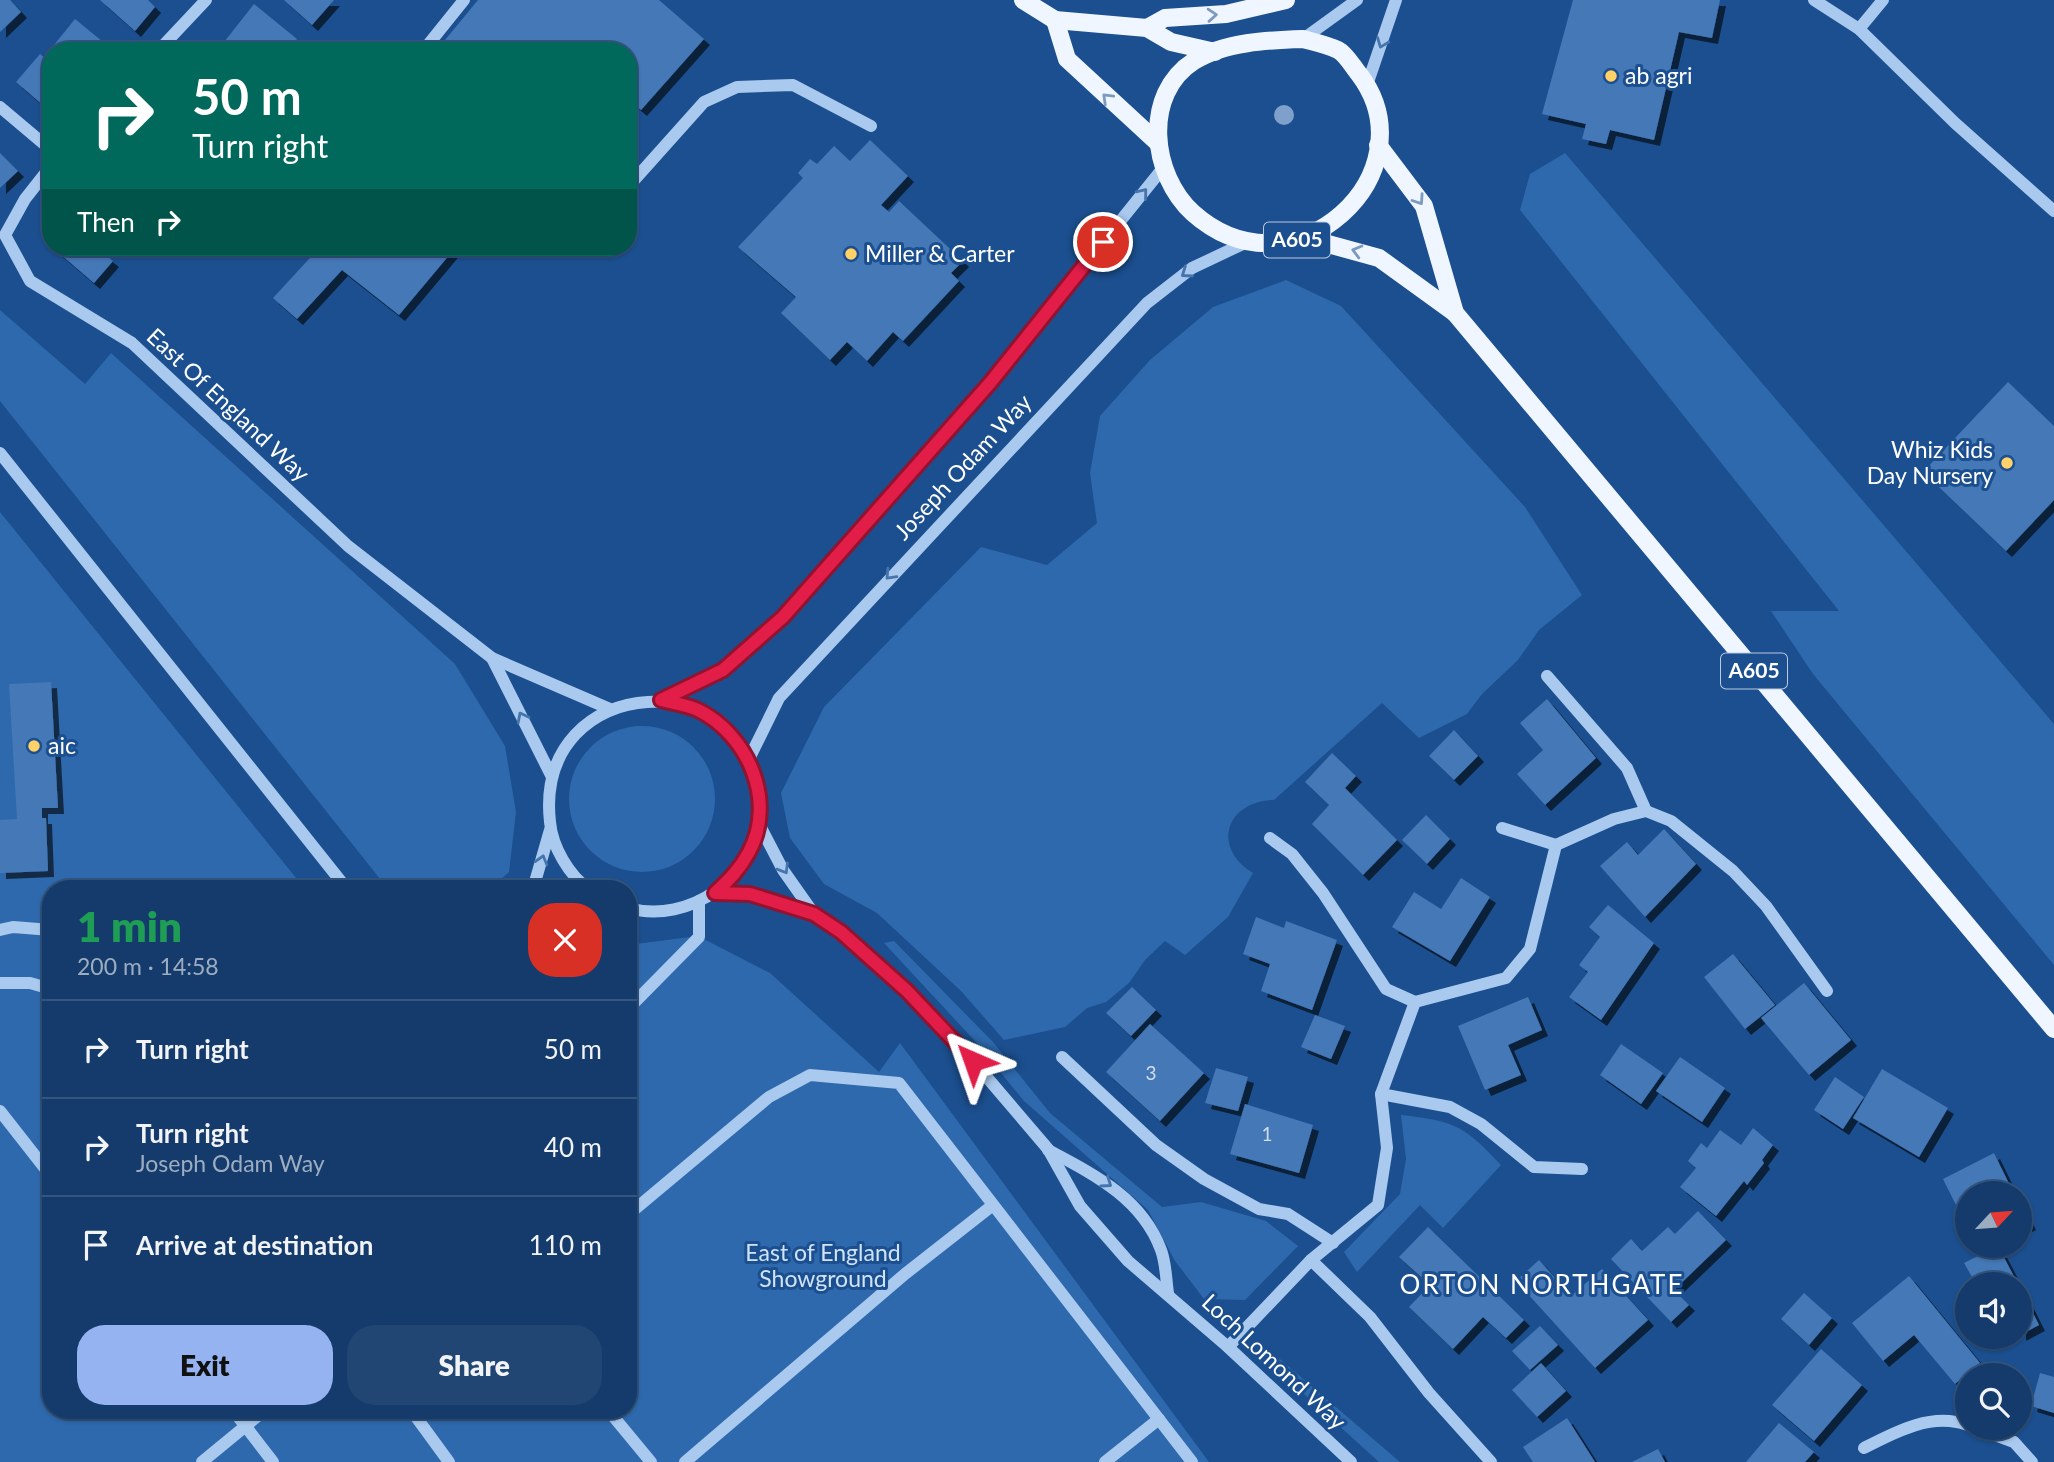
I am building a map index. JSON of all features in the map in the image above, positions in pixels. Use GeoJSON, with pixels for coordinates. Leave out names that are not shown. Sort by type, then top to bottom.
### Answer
{"type":"FeatureCollection","features":[{"type":"Feature","properties":{"kind":"main road","name":"A605"},"geometry":{"type":"LineString","coordinates":[[1023,0],[1055,20],[1147,28],[1171,41],[1215,52]]}},
{"type":"Feature","properties":{"kind":"main road"},"geometry":{"type":"LineString","coordinates":[[1147,28],[1166,18],[1226,14],[1286,0]]}},
{"type":"Feature","properties":{"kind":"main road"},"geometry":{"type":"LineString","coordinates":[[1055,20],[1067,59],[1158,143]]}},
{"type":"Feature","properties":{"kind":"main road","name":"A605"},"geometry":{"type":"LineString","coordinates":[[1303,39],[1341,51],[1367,85],[1377,114],[1378,145],[1367,184],[1341,217],[1306,238],[1277,244],[1247,243],[1210,228],[1181,202],[1163,168],[1158,143],[1160,108],[1175,75],[1196,59],[1215,52],[1269,40],[1303,39]]}},
{"type":"Feature","properties":{"kind":"main road","name":"A605"},"geometry":{"type":"LineString","coordinates":[[1378,145],[1424,206],[1455,313]]}},
{"type":"Feature","properties":{"kind":"main road","name":"A605"},"geometry":{"type":"LineString","coordinates":[[1306,238],[1379,258],[1455,313],[2054,1029]]}},
{"type":"Feature","properties":{"kind":"street"},"geometry":{"type":"LineString","coordinates":[[166,42],[206,0]]}},
{"type":"Feature","properties":{"kind":"street"},"geometry":{"type":"LineString","coordinates":[[430,42],[464,0]]}},
{"type":"Feature","properties":{"kind":"street"},"geometry":{"type":"LineString","coordinates":[[1303,39],[1357,0]]}},
{"type":"Feature","properties":{"kind":"street"},"geometry":{"type":"LineString","coordinates":[[1367,85],[1396,0]]}},
{"type":"Feature","properties":{"kind":"street"},"geometry":{"type":"LineString","coordinates":[[1814,0],[1858,29],[1955,123],[2054,211]]}},
{"type":"Feature","properties":{"kind":"street"},"geometry":{"type":"LineString","coordinates":[[1858,29],[1883,0]]}},
{"type":"Feature","properties":{"kind":"street"},"geometry":{"type":"LineString","coordinates":[[637,177],[704,102],[737,87],[793,85],[872,126]]}},
{"type":"Feature","properties":{"kind":"street"},"geometry":{"type":"LineString","coordinates":[[0,107],[42,142]]}},
{"type":"Feature","properties":{"kind":"street","name":"Joseph Odam Way"},"geometry":{"type":"LineString","coordinates":[[661,700],[723,670],[783,617],[990,383],[1163,168]]}},
{"type":"Feature","properties":{"kind":"street","name":"East Of England Way"},"geometry":{"type":"LineString","coordinates":[[42,177],[25,199],[5,235],[30,281],[132,343],[348,546],[492,658],[610,709]]}},
{"type":"Feature","properties":{"kind":"street","name":"Joseph Odam Way"},"geometry":{"type":"LineString","coordinates":[[749,759],[779,698],[1147,303],[1192,268],[1247,243]]}},
{"type":"Feature","properties":{"kind":"street"},"geometry":{"type":"LineString","coordinates":[[0,453],[339,880]]}},
{"type":"Feature","properties":{"kind":"street","name":"East Of England Way"},"geometry":{"type":"LineString","coordinates":[[492,658],[552,777]]}},
{"type":"Feature","properties":{"kind":"street"},"geometry":{"type":"LineString","coordinates":[[1547,676],[1627,768],[1646,811]]}},
{"type":"Feature","properties":{"kind":"street"},"geometry":{"type":"LineString","coordinates":[[581,880],[563,860],[550,830],[547,803],[552,777],[564,749],[584,725],[610,709],[636,701],[661,700],[696,709],[727,729],[749,759],[758,790],[758,822],[746,858],[736,874],[715,893],[666,911],[637,913]]}},
{"type":"Feature","properties":{"kind":"street"},"geometry":{"type":"LineString","coordinates":[[1502,828],[1556,845],[1614,819],[1646,811],[1671,821],[1733,871],[1766,906],[1827,991]]}},
{"type":"Feature","properties":{"kind":"street","name":"Loch Lomond Way"},"geometry":{"type":"LineString","coordinates":[[758,822],[783,870],[814,914]]}},
{"type":"Feature","properties":{"kind":"street"},"geometry":{"type":"LineString","coordinates":[[536,880],[550,830]]}},
{"type":"Feature","properties":{"kind":"street"},"geometry":{"type":"LineString","coordinates":[[1269,838],[1292,854],[1323,893],[1386,989],[1415,1002],[1506,978],[1530,949],[1556,845]]}},
{"type":"Feature","properties":{"kind":"street","name":"Loch Lomond Way"},"geometry":{"type":"LineString","coordinates":[[715,893],[750,894],[814,914],[841,932],[907,991],[973,1061],[1048,1149],[1080,1206],[1128,1261],[1228,1347],[1351,1462]]}},
{"type":"Feature","properties":{"kind":"street"},"geometry":{"type":"LineString","coordinates":[[637,1000],[699,937],[699,901]]}},
{"type":"Feature","properties":{"kind":"street"},"geometry":{"type":"LineString","coordinates":[[0,930],[13,927],[42,929]]}},
{"type":"Feature","properties":{"kind":"street"},"geometry":{"type":"LineString","coordinates":[[0,983],[30,983],[42,986]]}},
{"type":"Feature","properties":{"kind":"street"},"geometry":{"type":"LineString","coordinates":[[1228,1347],[1311,1260],[1378,1205],[1387,1148],[1381,1094],[1415,1002]]}},
{"type":"Feature","properties":{"kind":"street"},"geometry":{"type":"LineString","coordinates":[[1062,1057],[1156,1145],[1204,1179],[1259,1209],[1288,1214],[1333,1243]]}},
{"type":"Feature","properties":{"kind":"street"},"geometry":{"type":"LineString","coordinates":[[637,1207],[769,1097],[810,1075],[899,1083],[1192,1462]]}},
{"type":"Feature","properties":{"kind":"street"},"geometry":{"type":"LineString","coordinates":[[1381,1094],[1450,1107],[1481,1124],[1534,1167],[1582,1169]]}},
{"type":"Feature","properties":{"kind":"street"},"geometry":{"type":"LineString","coordinates":[[0,1111],[42,1165]]}},
{"type":"Feature","properties":{"kind":"street","name":"Loch Lomond Way"},"geometry":{"type":"LineString","coordinates":[[1048,1149],[1111,1184],[1144,1219],[1161,1251],[1168,1293]]}},
{"type":"Feature","properties":{"kind":"street"},"geometry":{"type":"LineString","coordinates":[[685,1462],[905,1274],[993,1205]]}},
{"type":"Feature","properties":{"kind":"street"},"geometry":{"type":"LineString","coordinates":[[1311,1260],[1370,1317],[1429,1393],[1491,1462]]}},
{"type":"Feature","properties":{"kind":"street"},"geometry":{"type":"LineString","coordinates":[[240,1419],[273,1462]]}},
{"type":"Feature","properties":{"kind":"street"},"geometry":{"type":"LineString","coordinates":[[202,1462],[255,1419]]}},
{"type":"Feature","properties":{"kind":"street"},"geometry":{"type":"LineString","coordinates":[[418,1419],[449,1462]]}},
{"type":"Feature","properties":{"kind":"street"},"geometry":{"type":"LineString","coordinates":[[615,1419],[651,1462]]}},
{"type":"Feature","properties":{"kind":"street"},"geometry":{"type":"LineString","coordinates":[[1105,1462],[1159,1419]]}},
{"type":"Feature","properties":{"kind":"street"},"geometry":{"type":"LineString","coordinates":[[1864,1448],[1907,1426],[1955,1421]]}},
{"type":"Feature","properties":{"kind":"street"},"geometry":{"type":"LineString","coordinates":[[2009,1440],[2014,1442],[2032,1462]]}},
{"type":"Feature","properties":{"kind":"green space"},"geometry":{"type":"Polygon","coordinates":[[[1565,153],[2054,724],[2054,965],[1813,674],[1771,611],[1839,611],[1520,210],[1530,174],[1565,153]]]}},
{"type":"Feature","properties":{"kind":"green space"},"geometry":{"type":"Polygon","coordinates":[[[1286,280],[1341,306],[1525,507],[1582,595],[1539,630],[1518,660],[1482,694],[1467,714],[1419,738],[1382,703],[1274,800],[1258,802],[1235,817],[1228,839],[1240,862],[1253,873],[1228,917],[1185,955],[1165,941],[1145,960],[1129,983],[1106,1002],[1087,1008],[1065,1027],[1004,1040],[961,991],[877,913],[824,884],[790,838],[781,793],[824,707],[981,547],[1047,565],[1097,523],[1090,473],[1100,416],[1150,360],[1213,307],[1286,280]]]}},
{"type":"Feature","properties":{"kind":"green space"},"geometry":{"type":"Polygon","coordinates":[[[0,310],[85,384],[111,353],[455,664],[505,746],[516,812],[509,872],[500,880],[381,880],[0,401],[0,310]]]}},
{"type":"Feature","properties":{"kind":"green space","name":"East of England Showground"},"geometry":{"type":"Polygon","coordinates":[[[0,512],[298,880],[42,880],[42,1419],[637,1419],[637,944],[698,936],[770,973],[879,1072],[900,1043],[1209,1462],[0,1462],[0,512]]]}},
{"type":"Feature","properties":{"kind":"green space"},"geometry":{"type":"Polygon","coordinates":[[[642,726],[670,732],[694,747],[709,771],[715,799],[709,827],[694,851],[670,866],[642,872],[614,866],[590,851],[575,827],[569,799],[575,771],[590,747],[614,732],[642,726]]]}},
{"type":"Feature","properties":{"kind":"green space"},"geometry":{"type":"Polygon","coordinates":[[[894,941],[993,1042],[1050,1113],[1162,1207],[1201,1202],[1266,1221],[1298,1246],[1245,1300],[1204,1299],[1175,1261],[1148,1210],[1024,1101],[974,1040],[884,943],[894,941]]]}},
{"type":"Feature","properties":{"kind":"green space"},"geometry":{"type":"Polygon","coordinates":[[[1401,1115],[1457,1127],[1477,1141],[1501,1165],[1443,1228],[1420,1205],[1357,1272],[1344,1252],[1400,1194],[1406,1159],[1401,1115]]]}},
{"type":"Feature","properties":{"kind":"green space"},"geometry":{"type":"Polygon","coordinates":[[[1274,1354],[1400,1462],[1379,1462],[1273,1366],[1274,1354]]]}},
{"type":"Feature","properties":{"kind":"building"},"geometry":{"type":"Polygon","coordinates":[[[0,0],[10,0],[21,12],[0,32],[0,0]]]}},
{"type":"Feature","properties":{"kind":"building"},"geometry":{"type":"Polygon","coordinates":[[[100,0],[148,0],[155,7],[135,31],[100,0]]]}},
{"type":"Feature","properties":{"kind":"building"},"geometry":{"type":"Polygon","coordinates":[[[284,0],[334,0],[312,25],[284,0]]]}},
{"type":"Feature","properties":{"kind":"building"},"geometry":{"type":"Polygon","coordinates":[[[478,0],[659,0],[704,39],[641,110],[637,107],[637,42],[443,42],[478,0]]]}},
{"type":"Feature","properties":{"kind":"building","name":"ab agri"},"geometry":{"type":"Polygon","coordinates":[[[1573,0],[1720,0],[1712,38],[1679,32],[1654,140],[1610,130],[1606,144],[1582,139],[1586,124],[1542,114],[1573,0]]]}},
{"type":"Feature","properties":{"kind":"building"},"geometry":{"type":"Polygon","coordinates":[[[254,4],[297,39],[294,42],[224,42],[254,4]]]}},
{"type":"Feature","properties":{"kind":"building"},"geometry":{"type":"Polygon","coordinates":[[[75,19],[103,42],[56,42],[75,19]]]}},
{"type":"Feature","properties":{"kind":"building"},"geometry":{"type":"Polygon","coordinates":[[[40,54],[42,56],[42,104],[16,82],[40,54]]]}},
{"type":"Feature","properties":{"kind":"building","name":"Miller & Carter"},"geometry":{"type":"Polygon","coordinates":[[[870,140],[908,176],[881,205],[889,212],[899,201],[963,261],[951,273],[959,281],[903,341],[893,332],[867,361],[847,342],[830,360],[781,313],[796,297],[738,247],[803,178],[798,173],[810,159],[817,164],[834,146],[850,161],[870,140]]]}},
{"type":"Feature","properties":{"kind":"building"},"geometry":{"type":"Polygon","coordinates":[[[0,153],[18,171],[0,188],[0,153]]]}},
{"type":"Feature","properties":{"kind":"building"},"geometry":{"type":"Polygon","coordinates":[[[62,256],[107,256],[113,261],[94,283],[62,256]]]}},
{"type":"Feature","properties":{"kind":"building"},"geometry":{"type":"Polygon","coordinates":[[[312,256],[448,256],[399,315],[342,270],[297,319],[273,298],[312,256]]]}},
{"type":"Feature","properties":{"kind":"building","name":"Whiz Kids Day Nursery"},"geometry":{"type":"Polygon","coordinates":[[[2008,382],[2054,426],[2054,500],[2006,551],[1923,472],[2008,382]]]}},
{"type":"Feature","properties":{"kind":"building","name":"aic"},"geometry":{"type":"Polygon","coordinates":[[[51,682],[58,808],[42,808],[42,818],[46,818],[48,871],[0,873],[0,820],[17,819],[9,684],[51,682]]]}},
{"type":"Feature","properties":{"kind":"building"},"geometry":{"type":"Polygon","coordinates":[[[1547,699],[1596,758],[1545,805],[1517,774],[1543,750],[1520,723],[1547,699]]]}},
{"type":"Feature","properties":{"kind":"building"},"geometry":{"type":"Polygon","coordinates":[[[1454,730],[1478,756],[1454,780],[1429,756],[1454,730]]]}},
{"type":"Feature","properties":{"kind":"building"},"geometry":{"type":"Polygon","coordinates":[[[1332,753],[1356,776],[1345,788],[1397,840],[1363,875],[1312,824],[1329,805],[1305,782],[1332,753]]]}},
{"type":"Feature","properties":{"kind":"building"},"geometry":{"type":"Polygon","coordinates":[[[1426,815],[1450,839],[1427,864],[1402,840],[1426,815]]]}},
{"type":"Feature","properties":{"kind":"building"},"geometry":{"type":"Polygon","coordinates":[[[1664,829],[1696,864],[1645,917],[1600,866],[1627,842],[1638,855],[1664,829]]]}},
{"type":"Feature","properties":{"kind":"building"},"geometry":{"type":"Polygon","coordinates":[[[1461,878],[1490,897],[1450,961],[1392,927],[1414,892],[1441,909],[1461,878]]]}},
{"type":"Feature","properties":{"kind":"building"},"geometry":{"type":"Polygon","coordinates":[[[1608,905],[1654,943],[1601,1020],[1569,997],[1588,972],[1579,965],[1600,937],[1589,927],[1608,905]]]}},
{"type":"Feature","properties":{"kind":"building"},"geometry":{"type":"Polygon","coordinates":[[[1256,917],[1284,928],[1286,921],[1337,940],[1312,1010],[1261,991],[1270,964],[1243,954],[1256,917]]]}},
{"type":"Feature","properties":{"kind":"building"},"geometry":{"type":"Polygon","coordinates":[[[1733,954],[1775,1005],[1745,1029],[1704,977],[1733,954]]]}},
{"type":"Feature","properties":{"kind":"building"},"geometry":{"type":"Polygon","coordinates":[[[1804,983],[1851,1040],[1809,1075],[1761,1018],[1804,983]]]}},
{"type":"Feature","properties":{"kind":"building"},"geometry":{"type":"Polygon","coordinates":[[[1132,987],[1156,1010],[1131,1036],[1106,1013],[1132,987]]]}},
{"type":"Feature","properties":{"kind":"building"},"geometry":{"type":"Polygon","coordinates":[[[1528,997],[1542,1030],[1508,1045],[1521,1075],[1485,1090],[1458,1026],[1528,997]]]}},
{"type":"Feature","properties":{"kind":"building"},"geometry":{"type":"Polygon","coordinates":[[[1315,1015],[1345,1026],[1331,1059],[1301,1047],[1315,1015]]]}},
{"type":"Feature","properties":{"kind":"building"},"geometry":{"type":"Polygon","coordinates":[[[1150,1024],[1204,1073],[1160,1121],[1106,1072],[1150,1024]]]}},
{"type":"Feature","properties":{"kind":"building"},"geometry":{"type":"Polygon","coordinates":[[[1621,1044],[1663,1073],[1641,1104],[1600,1075],[1621,1044]]]}},
{"type":"Feature","properties":{"kind":"building"},"geometry":{"type":"Polygon","coordinates":[[[1680,1057],[1725,1088],[1702,1122],[1656,1091],[1680,1057]]]}},
{"type":"Feature","properties":{"kind":"building"},"geometry":{"type":"Polygon","coordinates":[[[1216,1068],[1248,1077],[1238,1111],[1205,1103],[1216,1068]]]}},
{"type":"Feature","properties":{"kind":"building"},"geometry":{"type":"Polygon","coordinates":[[[1882,1069],[1948,1108],[1919,1157],[1853,1118],[1882,1069]]]}},
{"type":"Feature","properties":{"kind":"building"},"geometry":{"type":"Polygon","coordinates":[[[1835,1077],[1864,1097],[1843,1129],[1814,1110],[1835,1077]]]}},
{"type":"Feature","properties":{"kind":"building"},"geometry":{"type":"Polygon","coordinates":[[[1245,1104],[1313,1125],[1299,1173],[1230,1154],[1245,1104]]]}},
{"type":"Feature","properties":{"kind":"building"},"geometry":{"type":"Polygon","coordinates":[[[1753,1128],[1773,1145],[1762,1160],[1764,1163],[1747,1185],[1744,1181],[1716,1216],[1680,1187],[1696,1168],[1688,1161],[1701,1143],[1707,1148],[1720,1130],[1741,1145],[1753,1128]]]}},
{"type":"Feature","properties":{"kind":"building"},"geometry":{"type":"Polygon","coordinates":[[[1994,1153],[2008,1181],[1955,1181],[1955,1203],[1943,1179],[1994,1153]]]}},
{"type":"Feature","properties":{"kind":"building"},"geometry":{"type":"Polygon","coordinates":[[[1698,1211],[1726,1240],[1674,1290],[1689,1305],[1671,1322],[1611,1259],[1631,1239],[1642,1251],[1668,1227],[1675,1234],[1698,1211]]]}},
{"type":"Feature","properties":{"kind":"building"},"geometry":{"type":"Polygon","coordinates":[[[1428,1227],[1524,1320],[1506,1338],[1483,1317],[1453,1349],[1409,1307],[1430,1285],[1399,1257],[1428,1227]]]}},
{"type":"Feature","properties":{"kind":"building"},"geometry":{"type":"Polygon","coordinates":[[[1974,1258],[2004,1258],[2012,1272],[1969,1272],[1964,1263],[1974,1258]]]}},
{"type":"Feature","properties":{"kind":"building"},"geometry":{"type":"Polygon","coordinates":[[[1539,1260],[1571,1296],[1602,1269],[1648,1320],[1595,1368],[1516,1281],[1539,1260]]]}},
{"type":"Feature","properties":{"kind":"building"},"geometry":{"type":"Polygon","coordinates":[[[1909,1276],[1955,1332],[1955,1349],[1969,1349],[1980,1363],[1955,1363],[1955,1384],[1914,1335],[1883,1361],[1852,1323],[1909,1276]]]}},
{"type":"Feature","properties":{"kind":"building"},"geometry":{"type":"Polygon","coordinates":[[[1804,1293],[1832,1318],[1809,1345],[1781,1319],[1804,1293]]]}},
{"type":"Feature","properties":{"kind":"building"},"geometry":{"type":"Polygon","coordinates":[[[2032,1311],[2039,1325],[2032,1329],[2032,1311]]]}},
{"type":"Feature","properties":{"kind":"building"},"geometry":{"type":"Polygon","coordinates":[[[1540,1326],[1558,1345],[1530,1370],[1512,1351],[1540,1326]]]}},
{"type":"Feature","properties":{"kind":"building"},"geometry":{"type":"Polygon","coordinates":[[[1821,1349],[1862,1385],[1814,1441],[1772,1405],[1821,1349]]]}},
{"type":"Feature","properties":{"kind":"building"},"geometry":{"type":"Polygon","coordinates":[[[1541,1363],[1566,1391],[1537,1417],[1512,1390],[1541,1363]]]}},
{"type":"Feature","properties":{"kind":"building"},"geometry":{"type":"Polygon","coordinates":[[[2040,1373],[2054,1377],[2054,1413],[2032,1406],[2040,1373]]]}},
{"type":"Feature","properties":{"kind":"building"},"geometry":{"type":"Polygon","coordinates":[[[1567,1418],[1595,1462],[1533,1462],[1523,1447],[1567,1418]]]}},
{"type":"Feature","properties":{"kind":"building"},"geometry":{"type":"Polygon","coordinates":[[[1779,1423],[1814,1452],[1805,1462],[1746,1462],[1779,1423]]]}},
{"type":"Feature","properties":{"kind":"building"},"geometry":{"type":"Polygon","coordinates":[[[1658,1449],[1665,1462],[1632,1462],[1658,1449]]]}},
{"type":"Feature","properties":{"kind":"place","name":"ab agri"},"geometry":{"type":"Point","coordinates":[1611,76]}},
{"type":"Feature","properties":{"kind":"place","name":"Miller & Carter"},"geometry":{"type":"Point","coordinates":[851,254]}},
{"type":"Feature","properties":{"kind":"place","name":"Whiz Kids Day Nursery"},"geometry":{"type":"Point","coordinates":[2007,463]}},
{"type":"Feature","properties":{"kind":"place","name":"aic"},"geometry":{"type":"Point","coordinates":[34,746]}},
{"type":"Feature","properties":{"kind":"district","name":"ORTON NORTHGATE"},"geometry":{"type":"Point","coordinates":[1542,1285]}},
{"type":"Feature","properties":{"kind":"route"},"geometry":{"type":"LineString","coordinates":[[973,1061],[907,991],[841,932],[814,914],[750,894],[715,893],[736,874],[751,850],[758,822],[758,790],[749,759],[727,729],[696,709],[661,700],[723,670],[783,617],[990,383],[1103,242]]}}]}
